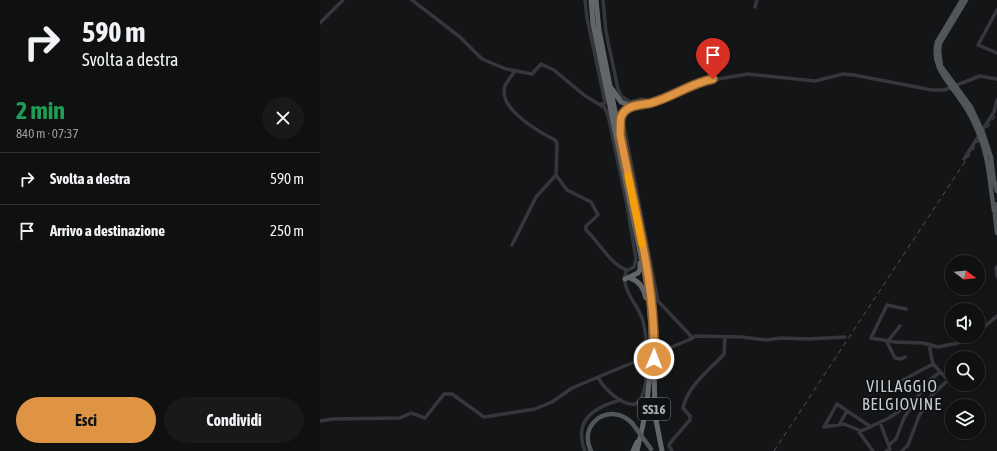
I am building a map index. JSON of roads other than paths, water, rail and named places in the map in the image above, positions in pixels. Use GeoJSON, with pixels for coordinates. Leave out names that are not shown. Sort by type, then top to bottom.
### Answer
{"type":"FeatureCollection","features":[{"type":"Feature","properties":{"kind":"highway","name":"SS16"},"geometry":{"type":"LineString","coordinates":[[591,0],[593,24],[646,280],[650,314],[651,357],[646,408],[637,451]]}},
{"type":"Feature","properties":{"kind":"highway","name":"SS16"},"geometry":{"type":"LineString","coordinates":[[596,0],[599,30],[651,287],[654,324],[654,415],[662,451]]}},
{"type":"Feature","properties":{"kind":"highway","name":"SS16"},"geometry":{"type":"LineString","coordinates":[[610,85],[621,102],[631,106],[621,114],[620,134]]}},
{"type":"Feature","properties":{"kind":"highway"},"geometry":{"type":"LineString","coordinates":[[628,279],[638,273],[640,269],[637,236]]}},
{"type":"Feature","properties":{"kind":"highway"},"geometry":{"type":"LineString","coordinates":[[628,279],[638,281],[645,293],[650,314]]}},
{"type":"Feature","properties":{"kind":"highway","name":"SS16"},"geometry":{"type":"LineString","coordinates":[[641,451],[649,413],[654,365]]}},
{"type":"Feature","properties":{"kind":"highway","name":"SS16"},"geometry":{"type":"LineString","coordinates":[[633,451],[646,408]]}},
{"type":"Feature","properties":{"kind":"main road"},"geometry":{"type":"LineString","coordinates":[[962,0],[935,50],[937,66],[966,108],[979,134],[988,163],[997,233]]}},
{"type":"Feature","properties":{"kind":"main road"},"geometry":{"type":"LineString","coordinates":[[966,0],[938,43],[938,51],[941,66],[971,107],[983,132],[991,157],[997,191]]}},
{"type":"Feature","properties":{"kind":"main road"},"geometry":{"type":"LineString","coordinates":[[591,451],[588,440],[588,432],[592,424],[598,418],[608,414],[618,414],[626,418],[632,423],[652,450]]}},
{"type":"Feature","properties":{"kind":"street"},"geometry":{"type":"LineString","coordinates":[[320,23],[343,0]]}},
{"type":"Feature","properties":{"kind":"street"},"geometry":{"type":"LineString","coordinates":[[412,0],[458,36],[482,59],[506,69],[532,74],[541,64],[554,70],[584,95],[605,108],[608,115],[627,204],[636,259],[634,267],[627,270],[624,276],[628,279],[625,288],[634,302],[642,320],[647,347],[645,387],[639,402],[630,404],[621,400],[605,387],[598,377]]}},
{"type":"Feature","properties":{"kind":"street"},"geometry":{"type":"LineString","coordinates":[[585,0],[587,18],[605,102],[604,104],[599,103]]}},
{"type":"Feature","properties":{"kind":"street"},"geometry":{"type":"LineString","coordinates":[[603,0],[606,32],[618,89],[621,96],[630,102],[642,99],[652,103]]}},
{"type":"Feature","properties":{"kind":"street"},"geometry":{"type":"LineString","coordinates":[[756,7],[757,0]]}},
{"type":"Feature","properties":{"kind":"street"},"geometry":{"type":"LineString","coordinates":[[997,10],[978,46],[997,53]]}},
{"type":"Feature","properties":{"kind":"street"},"geometry":{"type":"LineString","coordinates":[[515,71],[505,85],[504,92],[508,104],[515,113],[532,128],[555,140],[557,143],[556,175],[567,190],[591,202],[598,215],[586,226],[586,230],[617,265],[627,270]]}},
{"type":"Feature","properties":{"kind":"street"},"geometry":{"type":"LineString","coordinates":[[631,106],[652,103],[700,82],[754,74],[815,80],[847,74],[932,90],[944,90],[980,76],[997,79]]}},
{"type":"Feature","properties":{"kind":"street"},"geometry":{"type":"LineString","coordinates":[[964,159],[994,112],[997,100]]}},
{"type":"Feature","properties":{"kind":"street"},"geometry":{"type":"LineString","coordinates":[[638,106],[627,112],[623,121],[658,301],[690,335],[691,339]]}},
{"type":"Feature","properties":{"kind":"street"},"geometry":{"type":"LineString","coordinates":[[512,245],[536,197],[556,175]]}},
{"type":"Feature","properties":{"kind":"street"},"geometry":{"type":"LineString","coordinates":[[991,189],[994,196],[997,198]]}},
{"type":"Feature","properties":{"kind":"street"},"geometry":{"type":"LineString","coordinates":[[997,267],[997,276]]}},
{"type":"Feature","properties":{"kind":"street"},"geometry":{"type":"LineString","coordinates":[[906,309],[887,305],[871,338],[905,343],[916,342],[938,347],[955,343]]}},
{"type":"Feature","properties":{"kind":"street"},"geometry":{"type":"LineString","coordinates":[[985,326],[997,316]]}},
{"type":"Feature","properties":{"kind":"street"},"geometry":{"type":"LineString","coordinates":[[888,341],[900,326]]}},
{"type":"Feature","properties":{"kind":"street"},"geometry":{"type":"LineString","coordinates":[[320,422],[333,419],[400,418],[411,414],[425,418],[444,394],[448,393],[452,394],[484,417],[527,410],[552,402],[572,388],[622,366],[691,339],[695,336],[767,340],[780,338],[809,339],[845,337]]}},
{"type":"Feature","properties":{"kind":"street"},"geometry":{"type":"LineString","coordinates":[[672,451],[669,446],[670,443],[690,420],[690,416],[683,408],[684,404],[694,386],[724,354],[725,337]]}},
{"type":"Feature","properties":{"kind":"street"},"geometry":{"type":"LineString","coordinates":[[888,341],[887,342],[895,358],[901,359],[905,357]]}},
{"type":"Feature","properties":{"kind":"street"},"geometry":{"type":"LineString","coordinates":[[902,451],[908,445],[919,416],[931,396],[948,380],[933,364],[929,346]]}},
{"type":"Feature","properties":{"kind":"street"},"geometry":{"type":"LineString","coordinates":[[903,380],[933,364]]}},
{"type":"Feature","properties":{"kind":"street"},"geometry":{"type":"LineString","coordinates":[[889,445],[896,439],[904,418],[915,400],[931,379],[940,372]]}},
{"type":"Feature","properties":{"kind":"street"},"geometry":{"type":"LineString","coordinates":[[585,451],[582,431],[587,418],[598,408],[621,400]]}},
{"type":"Feature","properties":{"kind":"street"},"geometry":{"type":"LineString","coordinates":[[861,432],[889,418],[915,400]]}},
{"type":"Feature","properties":{"kind":"street"},"geometry":{"type":"LineString","coordinates":[[861,432],[844,424],[824,427],[838,404],[871,427]]}},
{"type":"Feature","properties":{"kind":"street"},"geometry":{"type":"LineString","coordinates":[[838,425],[847,411]]}},
{"type":"Feature","properties":{"kind":"street"},"geometry":{"type":"LineString","coordinates":[[880,422],[889,445],[889,450]]}},
{"type":"Feature","properties":{"kind":"street"},"geometry":{"type":"LineString","coordinates":[[861,432],[859,432],[861,436],[873,451]]}},
{"type":"Feature","properties":{"kind":"railway"},"geometry":{"type":"LineString","coordinates":[[774,451],[997,113]]}},
{"type":"Feature","properties":{"kind":"district","name":"VILLAGGIO BELGIOVINE"},"geometry":{"type":"Point","coordinates":[902,395]}}]}
